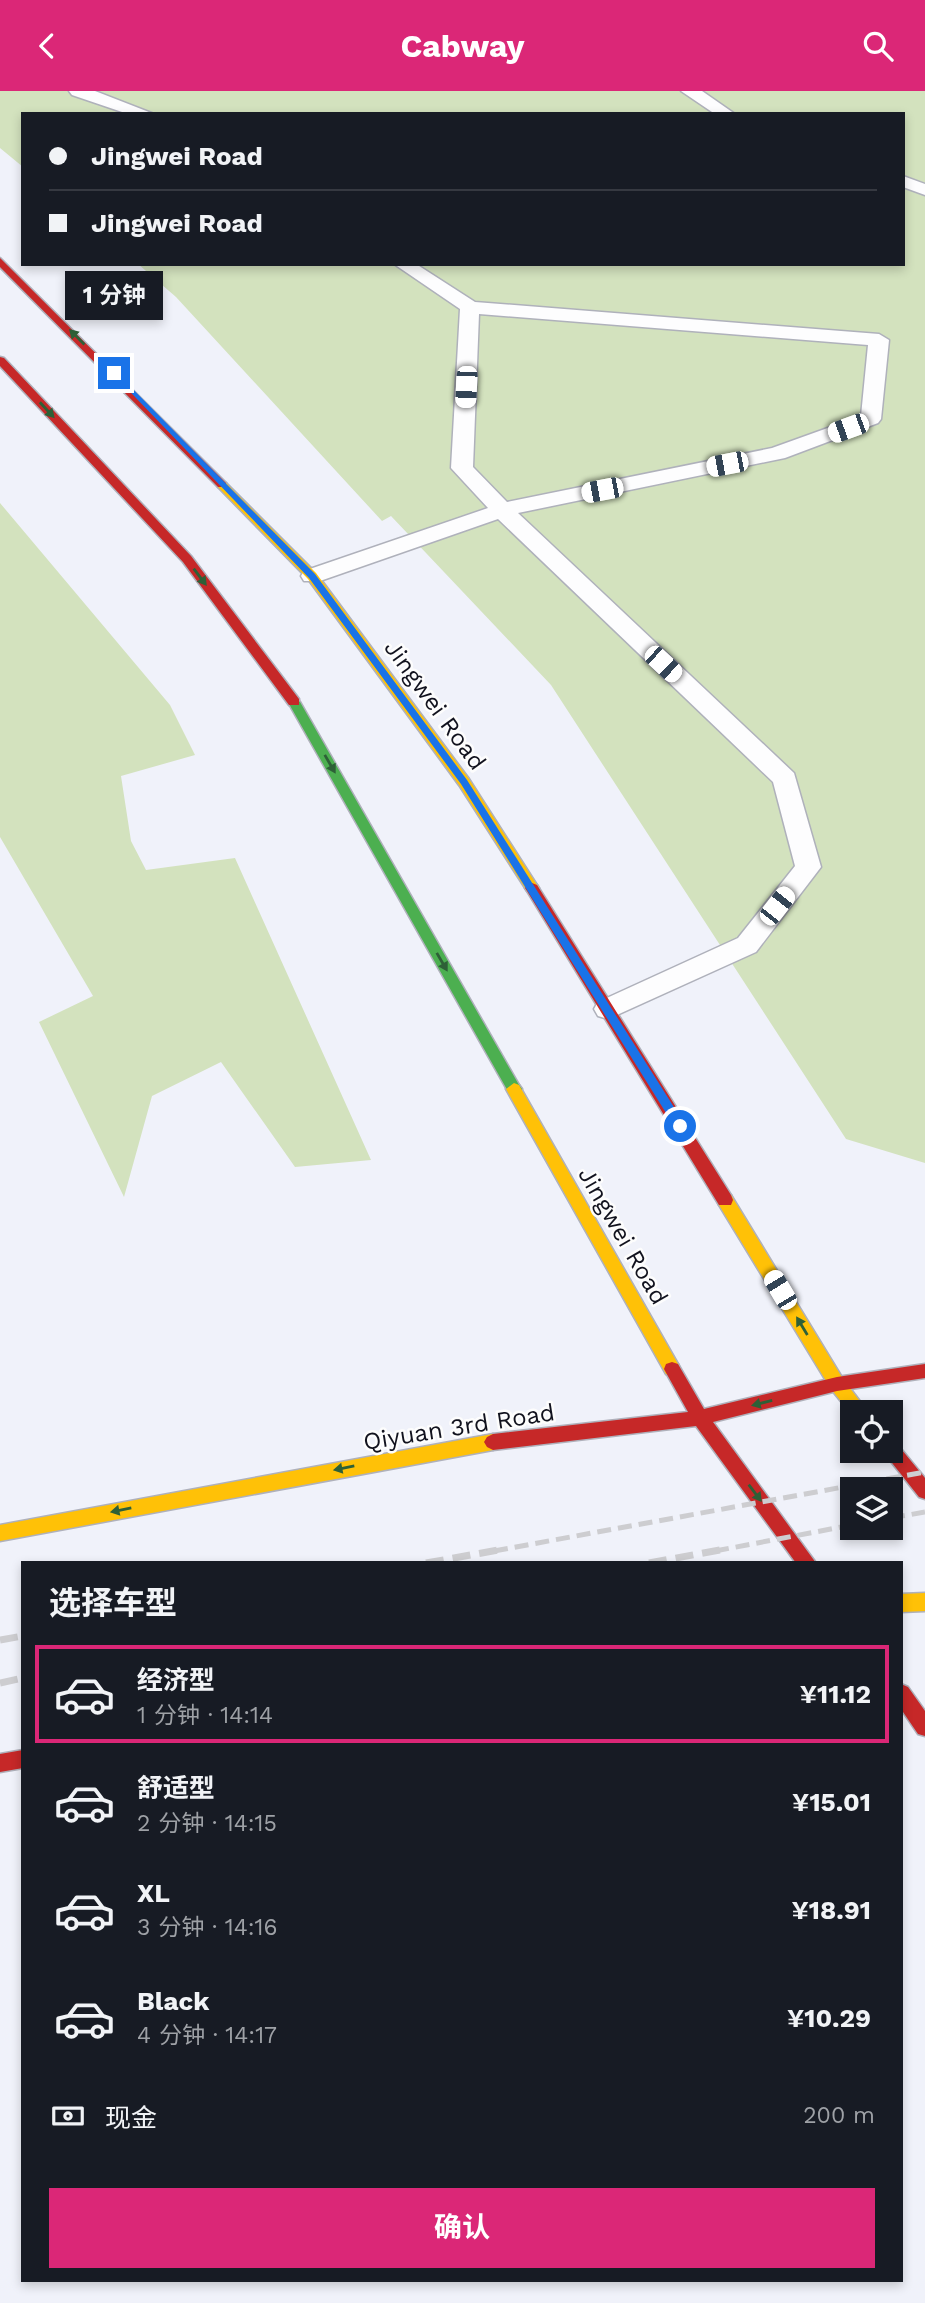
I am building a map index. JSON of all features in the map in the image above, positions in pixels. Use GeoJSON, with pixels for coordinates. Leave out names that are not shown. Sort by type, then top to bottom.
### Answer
{"type":"FeatureCollection","features":[{"type":"Feature","properties":{"kind":"main road","name":"Jingwei Road"},"geometry":{"type":"LineString","coordinates":[[0,261],[312,576],[464,782],[608,1009],[837,1384],[850,1400]]}},
{"type":"Feature","properties":{"kind":"main road","name":"Jingwei Road"},"geometry":{"type":"LineString","coordinates":[[0,360],[187,559],[298,708],[700,1418],[806,1561]]}},
{"type":"Feature","properties":{"kind":"main road"},"geometry":{"type":"LineString","coordinates":[[837,1384],[900,1358]]}},
{"type":"Feature","properties":{"kind":"main road","name":"Qiyuan 3rd Road"},"geometry":{"type":"LineString","coordinates":[[0,1533],[461,1446],[700,1418],[837,1384],[925,1371]]}},
{"type":"Feature","properties":{"kind":"main road"},"geometry":{"type":"LineString","coordinates":[[902,1463],[925,1491]]}},
{"type":"Feature","properties":{"kind":"main road"},"geometry":{"type":"LineString","coordinates":[[903,1603],[925,1602]]}},
{"type":"Feature","properties":{"kind":"main road"},"geometry":{"type":"LineString","coordinates":[[903,1696],[925,1727]]}},
{"type":"Feature","properties":{"kind":"main road"},"geometry":{"type":"LineString","coordinates":[[0,1763],[21,1759]]}},
{"type":"Feature","properties":{"kind":"lane"},"geometry":{"type":"LineString","coordinates":[[78,91],[140,112]]}},
{"type":"Feature","properties":{"kind":"lane"},"geometry":{"type":"LineString","coordinates":[[690,91],[724,112]]}},
{"type":"Feature","properties":{"kind":"lane"},"geometry":{"type":"LineString","coordinates":[[905,182],[925,190]]}},
{"type":"Feature","properties":{"kind":"lane"},"geometry":{"type":"LineString","coordinates":[[312,576],[502,510],[777,453],[871,419],[879,339],[470,307],[406,266]]}},
{"type":"Feature","properties":{"kind":"lane"},"geometry":{"type":"LineString","coordinates":[[470,307],[462,468],[502,510],[785,779],[808,867],[747,945],[608,1009]]}},
{"type":"Feature","properties":{"kind":"green space"},"geometry":{"type":"Polygon","coordinates":[[[0,91],[925,91],[925,1163],[846,1139],[551,685],[391,516],[382,521],[176,297],[140,266],[905,266],[905,112],[21,112],[21,165],[0,148],[0,91]]]}},
{"type":"Feature","properties":{"kind":"green space"},"geometry":{"type":"Polygon","coordinates":[[[0,503],[170,705],[195,755],[121,776],[131,841],[146,870],[235,858],[371,1160],[295,1167],[221,1062],[152,1096],[124,1197],[39,1022],[93,996],[0,837],[0,503]]]}},
{"type":"Feature","properties":{"kind":"railway"},"geometry":{"type":"LineString","coordinates":[[494,1551],[925,1472]]}},
{"type":"Feature","properties":{"kind":"railway"},"geometry":{"type":"LineString","coordinates":[[903,1516],[925,1512]]}},
{"type":"Feature","properties":{"kind":"railway"},"geometry":{"type":"LineString","coordinates":[[715,1551],[840,1527]]}},
{"type":"Feature","properties":{"kind":"railway"},"geometry":{"type":"LineString","coordinates":[[437,1561],[504,1549]]}},
{"type":"Feature","properties":{"kind":"railway"},"geometry":{"type":"LineString","coordinates":[[660,1561],[725,1549]]}},
{"type":"Feature","properties":{"kind":"railway"},"geometry":{"type":"LineString","coordinates":[[0,1640],[21,1636]]}},
{"type":"Feature","properties":{"kind":"railway"},"geometry":{"type":"LineString","coordinates":[[0,1683],[21,1678]]}},
{"type":"Feature","properties":{"kind":"traffic: fast"},"geometry":{"type":"LineString","coordinates":[[294,702],[514,1089]]}},
{"type":"Feature","properties":{"kind":"traffic: slow"},"geometry":{"type":"LineString","coordinates":[[222,485],[312,576],[464,782],[532,888]]}},
{"type":"Feature","properties":{"kind":"traffic: slow"},"geometry":{"type":"LineString","coordinates":[[514,1089],[672,1369]]}},
{"type":"Feature","properties":{"kind":"traffic: slow"},"geometry":{"type":"LineString","coordinates":[[725,1200],[837,1384],[850,1400]]}},
{"type":"Feature","properties":{"kind":"traffic: slow"},"geometry":{"type":"LineString","coordinates":[[0,1533],[493,1442]]}},
{"type":"Feature","properties":{"kind":"traffic: slow"},"geometry":{"type":"LineString","coordinates":[[903,1603],[925,1602]]}},
{"type":"Feature","properties":{"kind":"traffic: jam"},"geometry":{"type":"LineString","coordinates":[[0,261],[222,485]]}},
{"type":"Feature","properties":{"kind":"traffic: jam"},"geometry":{"type":"LineString","coordinates":[[0,360],[187,559],[294,702]]}},
{"type":"Feature","properties":{"kind":"traffic: jam"},"geometry":{"type":"LineString","coordinates":[[532,888],[725,1200]]}},
{"type":"Feature","properties":{"kind":"traffic: jam"},"geometry":{"type":"LineString","coordinates":[[672,1369],[700,1418],[806,1561]]}},
{"type":"Feature","properties":{"kind":"traffic: jam"},"geometry":{"type":"LineString","coordinates":[[493,1442],[700,1418],[837,1384],[925,1371]]}},
{"type":"Feature","properties":{"kind":"traffic: jam"},"geometry":{"type":"LineString","coordinates":[[902,1463],[925,1491]]}},
{"type":"Feature","properties":{"kind":"traffic: jam"},"geometry":{"type":"LineString","coordinates":[[903,1696],[925,1727]]}},
{"type":"Feature","properties":{"kind":"traffic: jam"},"geometry":{"type":"LineString","coordinates":[[0,1763],[21,1759]]}},
{"type":"Feature","properties":{"kind":"route"},"geometry":{"type":"LineString","coordinates":[[114,373],[312,576],[464,782],[680,1126]]}}]}
